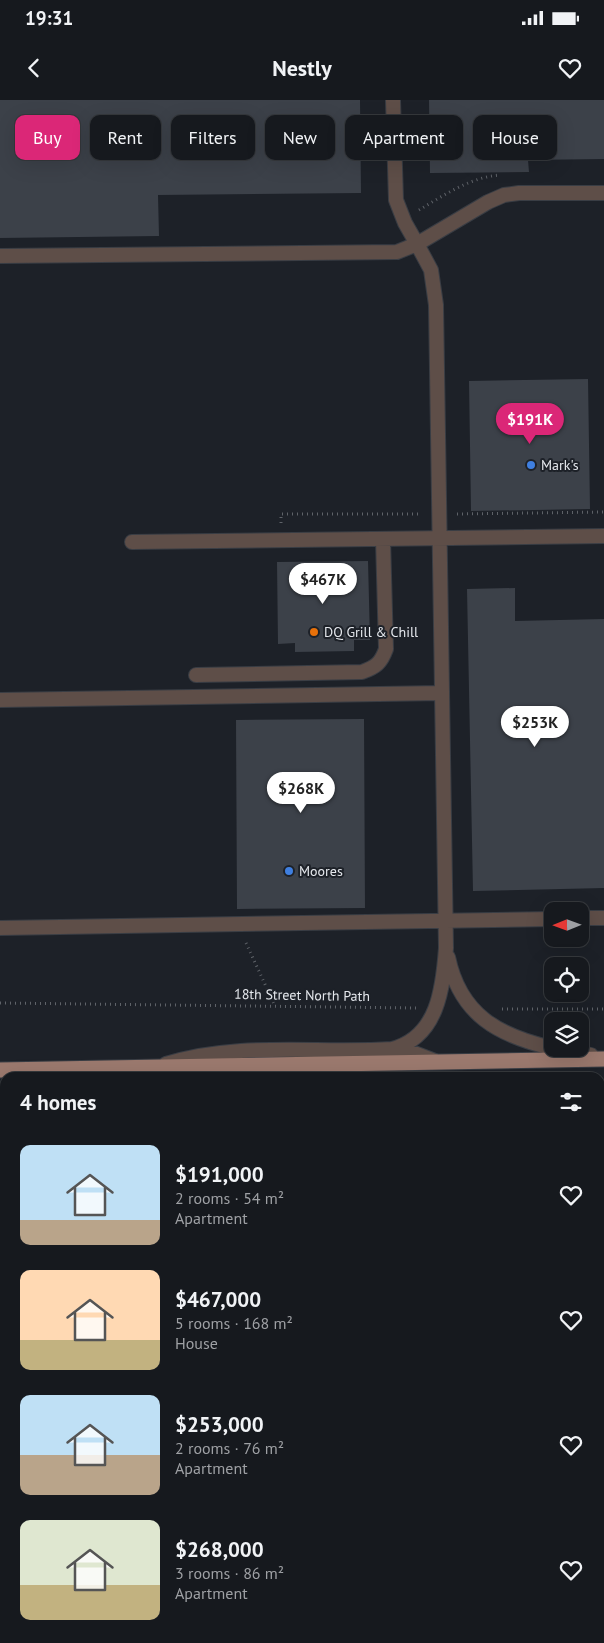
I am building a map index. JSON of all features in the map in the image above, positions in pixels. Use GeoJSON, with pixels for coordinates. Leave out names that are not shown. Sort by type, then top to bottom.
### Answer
{"type":"FeatureCollection","features":[{"type":"Feature","properties":{"kind":"main road"},"geometry":{"type":"LineString","coordinates":[[0,1070],[448,1064],[604,1058]]}},
{"type":"Feature","properties":{"kind":"lane"},"geometry":{"type":"LineString","coordinates":[[392,1049],[405,1046],[414,1040],[424,1030],[436,1009],[446,948],[435,293],[431,270],[405,223],[396,200],[393,100]]}},
{"type":"Feature","properties":{"kind":"lane"},"geometry":{"type":"LineString","coordinates":[[0,256],[397,252],[417,244],[504,195],[519,193],[604,193]]}},
{"type":"Feature","properties":{"kind":"lane"},"geometry":{"type":"LineString","coordinates":[[132,542],[604,536]]}},
{"type":"Feature","properties":{"kind":"lane"},"geometry":{"type":"LineString","coordinates":[[196,675],[362,672],[374,668],[382,661],[386,649],[383,539]]}},
{"type":"Feature","properties":{"kind":"lane"},"geometry":{"type":"LineString","coordinates":[[0,700],[441,693]]}},
{"type":"Feature","properties":{"kind":"lane"},"geometry":{"type":"LineString","coordinates":[[589,918],[604,918]]}},
{"type":"Feature","properties":{"kind":"lane"},"geometry":{"type":"LineString","coordinates":[[0,928],[544,919]]}},
{"type":"Feature","properties":{"kind":"lane"},"geometry":{"type":"LineString","coordinates":[[446,948],[452,975],[472,1010],[505,1034],[524,1042],[544,1046]]}},
{"type":"Feature","properties":{"kind":"lane"},"geometry":{"type":"LineString","coordinates":[[136,1069],[205,1055],[244,1050],[392,1049],[409,1052],[429,1060],[448,1064]]}},
{"type":"Feature","properties":{"kind":"lane"},"geometry":{"type":"LineString","coordinates":[[589,1055],[604,1058]]}},
{"type":"Feature","properties":{"kind":"path"},"geometry":{"type":"LineString","coordinates":[[238,924],[275,1006]]}},
{"type":"Feature","properties":{"kind":"path","name":"18th Street North Path"},"geometry":{"type":"LineString","coordinates":[[0,1003],[436,1009]]}},
{"type":"Feature","properties":{"kind":"path"},"geometry":{"type":"LineString","coordinates":[[472,1010],[604,1009]]}},
{"type":"Feature","properties":{"kind":"building"},"geometry":{"type":"Polygon","coordinates":[[[0,100],[360,100],[360,115],[345,115],[345,160],[361,160],[361,193],[158,195],[159,236],[0,238],[0,100]]]}},
{"type":"Feature","properties":{"kind":"building"},"geometry":{"type":"Polygon","coordinates":[[[429,100],[604,100],[604,159],[557,160],[557,115],[473,115],[473,160],[528,160],[529,172],[430,173],[430,160],[463,160],[463,115],[429,115],[429,100]]]}},
{"type":"Feature","properties":{"kind":"building"},"geometry":{"type":"Polygon","coordinates":[[[588,379],[590,509],[471,511],[469,381],[588,379]]]}},
{"type":"Feature","properties":{"kind":"building"},"geometry":{"type":"Polygon","coordinates":[[[368,561],[370,640],[354,640],[354,651],[295,652],[295,643],[278,644],[277,562],[368,561]]]}},
{"type":"Feature","properties":{"kind":"building"},"geometry":{"type":"Polygon","coordinates":[[[515,588],[515,621],[604,619],[604,888],[473,891],[467,589],[515,588]]]}},
{"type":"Feature","properties":{"kind":"building"},"geometry":{"type":"Polygon","coordinates":[[[364,719],[365,908],[237,909],[236,720],[364,719]]]}},
{"type":"Feature","properties":{"kind":"place","name":"Mark's"},"geometry":{"type":"Point","coordinates":[531,465]}},
{"type":"Feature","properties":{"kind":"place","name":"DQ Grill & Chill"},"geometry":{"type":"Point","coordinates":[314,632]}},
{"type":"Feature","properties":{"kind":"place","name":"Moores"},"geometry":{"type":"Point","coordinates":[289,871]}}]}
